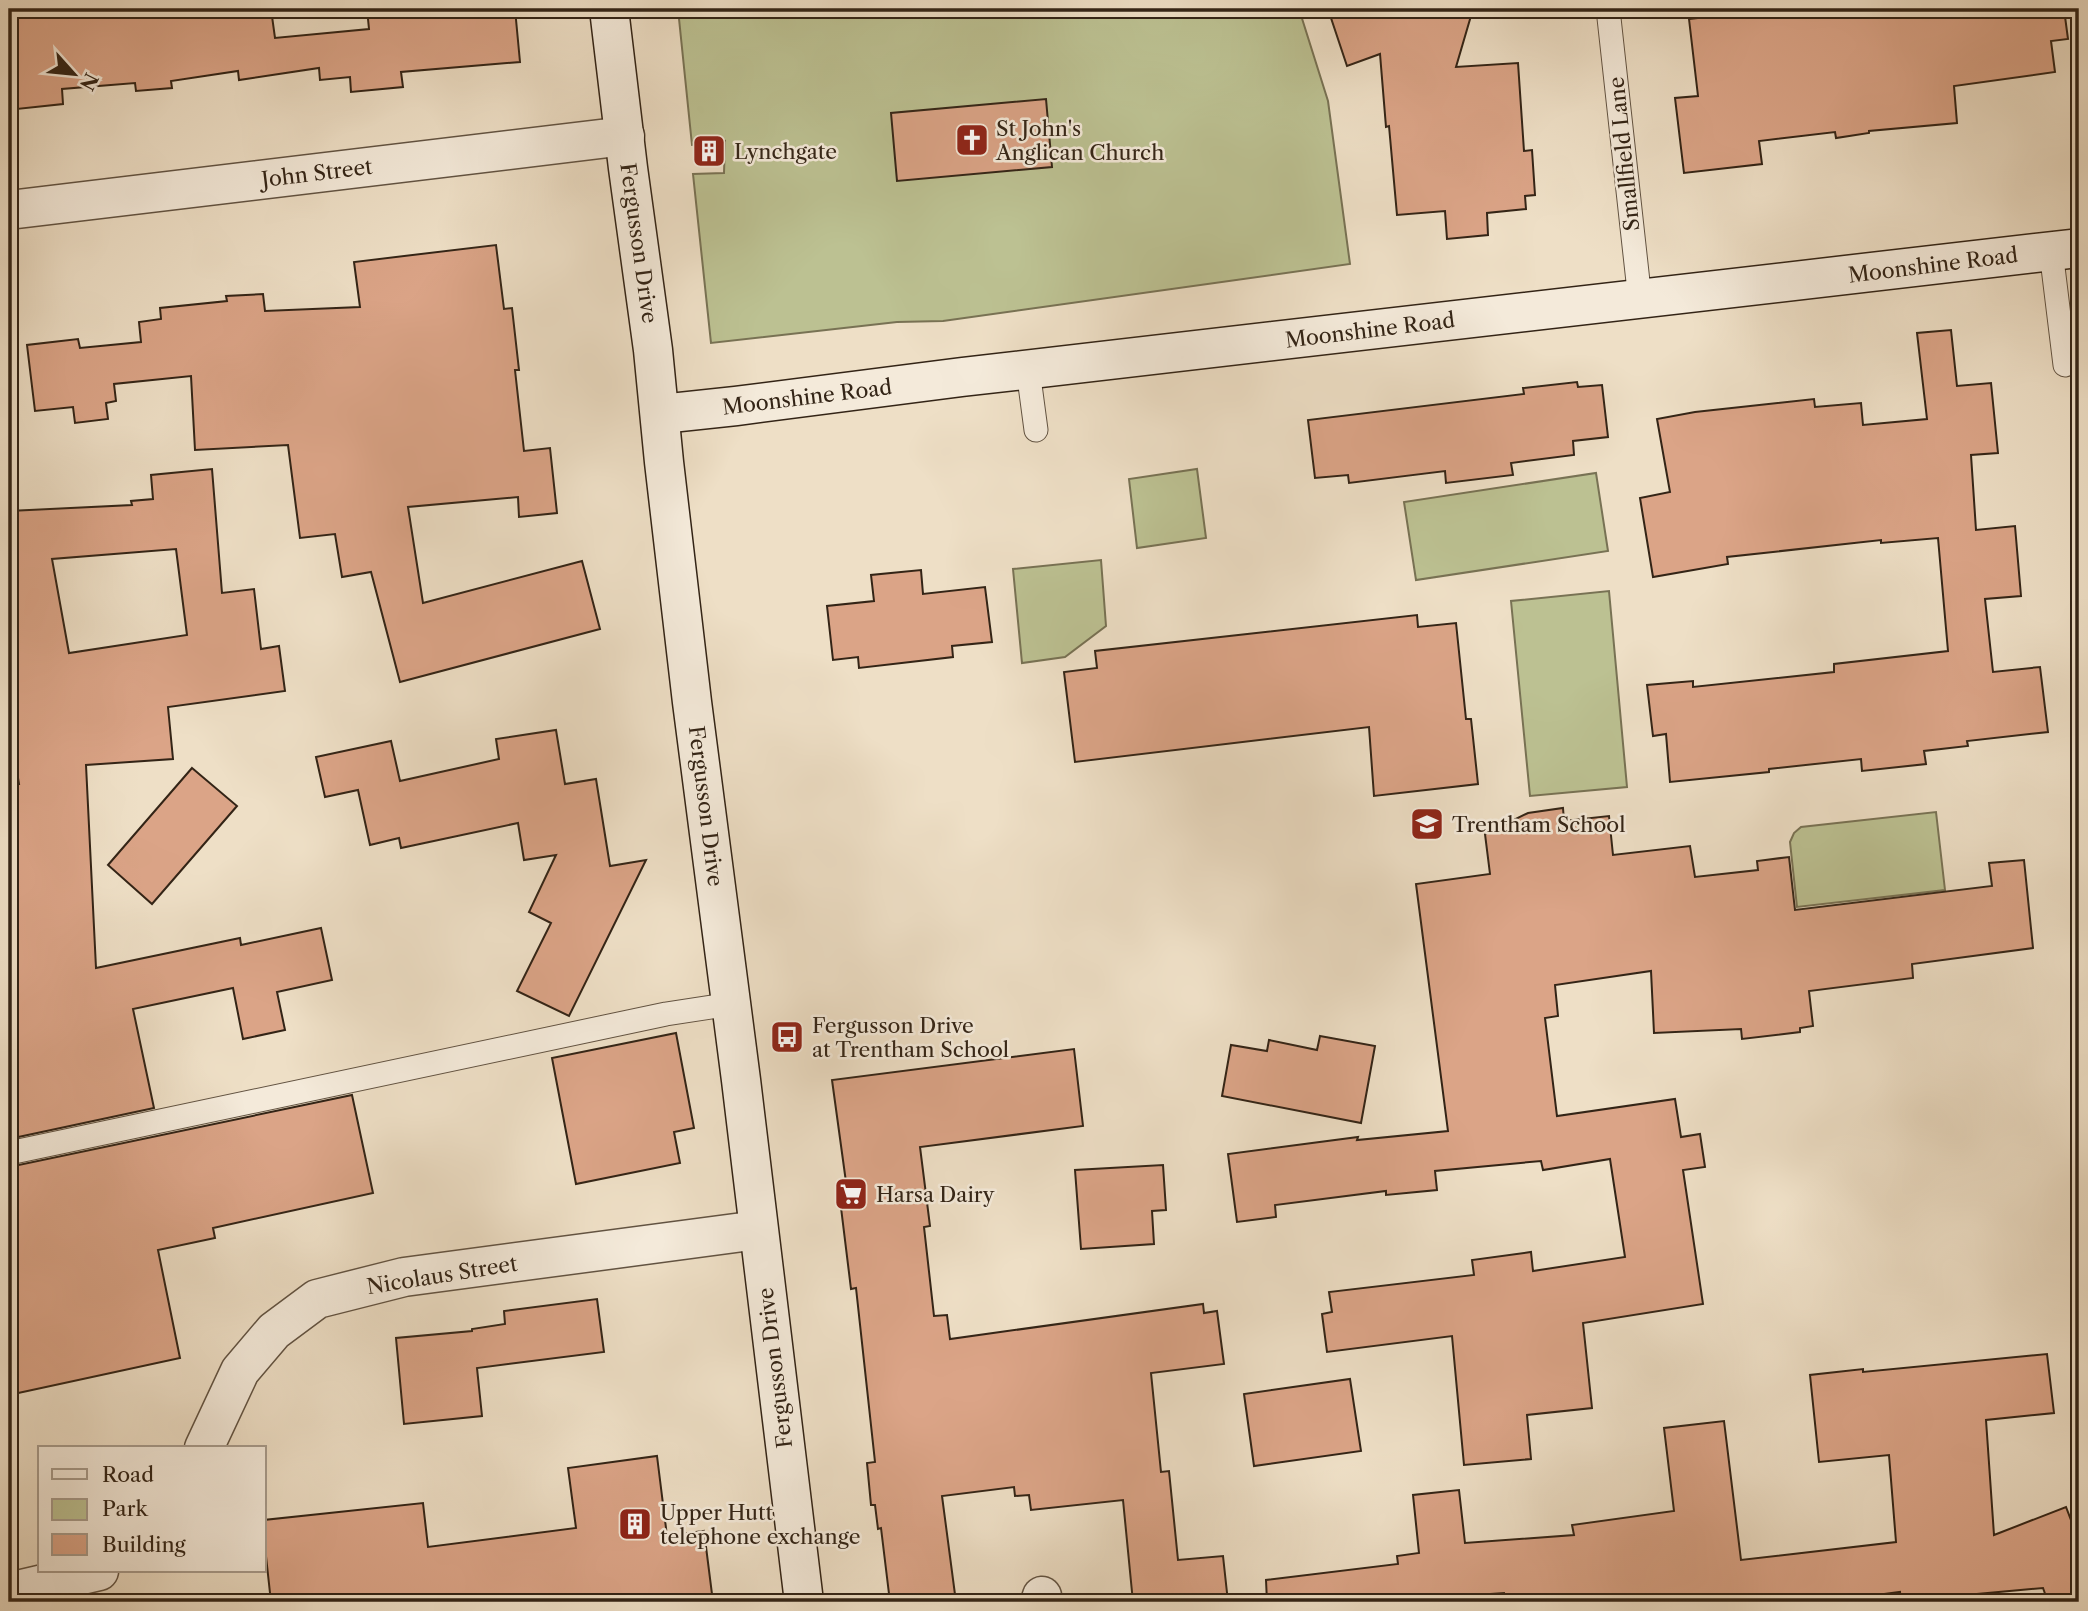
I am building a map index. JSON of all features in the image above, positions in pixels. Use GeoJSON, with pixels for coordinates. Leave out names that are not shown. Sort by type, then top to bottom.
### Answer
{"type":"FeatureCollection","features":[{"type":"Feature","properties":{"kind":"street","name":"Fergusson Drive"},"geometry":{"type":"LineString","coordinates":[[610,9],[661,414],[665,471],[692,702],[804,1602]]}},
{"type":"Feature","properties":{"kind":"street","name":"John Street"},"geometry":{"type":"LineString","coordinates":[[9,210],[625,136]]}},
{"type":"Feature","properties":{"kind":"street","name":"Moonshine Road"},"geometry":{"type":"LineString","coordinates":[[661,414],[2065,249]]}},
{"type":"Feature","properties":{"kind":"street","name":"Nicolaus Street"},"geometry":{"type":"LineString","coordinates":[[205,1446],[240,1371],[274,1331],[317,1299],[404,1277],[758,1230]]}},
{"type":"Feature","properties":{"kind":"street"},"geometry":{"type":"LineString","coordinates":[[9,1592],[95,1572]]}},
{"type":"Feature","properties":{"kind":"lane","name":"Smallfield Lane"},"geometry":{"type":"LineString","coordinates":[[1608,9],[1640,300]]}},
{"type":"Feature","properties":{"kind":"lane"},"geometry":{"type":"LineString","coordinates":[[2065,249],[2065,365]]}},
{"type":"Feature","properties":{"kind":"lane"},"geometry":{"type":"LineString","coordinates":[[1028,370],[1036,429]]}},
{"type":"Feature","properties":{"kind":"lane"},"geometry":{"type":"LineString","coordinates":[[9,1153],[666,1014],[731,1004]]}},
{"type":"Feature","properties":{"kind":"green space"},"geometry":{"type":"Polygon","coordinates":[[[678,9],[1299,9],[1328,101],[1350,264],[943,321],[897,322],[711,343],[693,174],[724,173],[725,141],[692,145],[678,9]]]}},
{"type":"Feature","properties":{"kind":"green space"},"geometry":{"type":"Polygon","coordinates":[[[1197,469],[1206,538],[1137,548],[1129,479],[1197,469]]]}},
{"type":"Feature","properties":{"kind":"green space"},"geometry":{"type":"Polygon","coordinates":[[[1596,473],[1608,551],[1416,580],[1404,502],[1596,473]]]}},
{"type":"Feature","properties":{"kind":"green space"},"geometry":{"type":"Polygon","coordinates":[[[1101,560],[1106,626],[1065,657],[1022,663],[1013,569],[1101,560]]]}},
{"type":"Feature","properties":{"kind":"green space"},"geometry":{"type":"Polygon","coordinates":[[[1609,591],[1627,787],[1530,796],[1511,601],[1609,591]]]}},
{"type":"Feature","properties":{"kind":"green space"},"geometry":{"type":"Polygon","coordinates":[[[1936,812],[1945,890],[1797,907],[1790,842],[1801,827],[1936,812]]]}},
{"type":"Feature","properties":{"kind":"building"},"geometry":{"type":"Polygon","coordinates":[[[101,9],[271,9],[275,38],[369,29],[367,9],[515,9],[520,62],[401,72],[403,87],[351,92],[350,77],[320,80],[319,68],[239,80],[238,71],[171,81],[172,88],[136,91],[135,83],[62,89],[63,104],[17,109],[9,18],[101,9]]]}},
{"type":"Feature","properties":{"kind":"building"},"geometry":{"type":"Polygon","coordinates":[[[1328,9],[1473,9],[1456,67],[1518,63],[1524,151],[1532,150],[1535,195],[1525,196],[1526,209],[1487,213],[1488,235],[1447,239],[1445,211],[1397,215],[1380,54],[1347,66],[1328,9]]]}},
{"type":"Feature","properties":{"kind":"building"},"geometry":{"type":"Polygon","coordinates":[[[1778,9],[1824,9],[1825,18],[1915,9],[2064,9],[2068,39],[2051,41],[2055,72],[1954,86],[1957,123],[1869,131],[1836,138],[1835,132],[1759,141],[1762,164],[1684,173],[1675,98],[1698,96],[1689,19],[1778,9]]]}},
{"type":"Feature","properties":{"kind":"building","name":"St John's Anglican Church"},"geometry":{"type":"Polygon","coordinates":[[[1046,99],[1052,167],[897,181],[891,113],[1046,99]]]}},
{"type":"Feature","properties":{"kind":"building"},"geometry":{"type":"Polygon","coordinates":[[[496,245],[504,309],[512,308],[519,370],[515,370],[524,451],[550,448],[557,513],[519,517],[518,497],[408,507],[423,603],[582,561],[600,629],[400,682],[371,572],[342,577],[335,534],[300,538],[288,445],[195,450],[191,376],[114,384],[116,401],[106,403],[108,419],[75,423],[73,407],[35,411],[27,345],[78,339],[80,348],[141,342],[139,322],[161,319],[160,308],[227,301],[226,296],[263,294],[265,311],[360,307],[354,262],[496,245]]]}},
{"type":"Feature","properties":{"kind":"building"},"geometry":{"type":"Polygon","coordinates":[[[1951,330],[1957,386],[1991,383],[1998,453],[1971,455],[1976,530],[2015,526],[2021,596],[1985,599],[1993,672],[2040,667],[2048,732],[1967,741],[1968,746],[1924,751],[1926,764],[1862,771],[1861,759],[1670,782],[1666,734],[1653,736],[1647,685],[1693,681],[1693,687],[1834,672],[1834,664],[1948,651],[1938,538],[1881,543],[1881,540],[1727,557],[1728,564],[1653,577],[1640,498],[1670,492],[1657,419],[1695,412],[1814,399],[1815,407],[1861,403],[1863,425],[1927,419],[1917,333],[1951,330]]]}},
{"type":"Feature","properties":{"kind":"building"},"geometry":{"type":"Polygon","coordinates":[[[1577,382],[1578,387],[1602,385],[1608,437],[1573,441],[1574,455],[1511,463],[1513,475],[1446,483],[1445,471],[1349,483],[1348,475],[1315,478],[1308,420],[1524,394],[1523,388],[1577,382]]]}},
{"type":"Feature","properties":{"kind":"building"},"geometry":{"type":"Polygon","coordinates":[[[212,469],[222,593],[254,589],[261,649],[279,646],[285,691],[168,707],[173,759],[86,765],[96,968],[240,938],[241,945],[321,928],[332,980],[277,992],[285,1030],[243,1039],[233,988],[133,1009],[154,1108],[9,1139],[9,981],[18,979],[9,784],[19,784],[9,724],[9,511],[132,505],[131,501],[153,499],[151,475],[212,469]],[[176,549],[52,559],[69,653],[187,635],[176,549]]]}},
{"type":"Feature","properties":{"kind":"building"},"geometry":{"type":"Polygon","coordinates":[[[921,570],[923,594],[985,587],[992,642],[952,646],[953,657],[859,668],[858,657],[833,660],[827,606],[874,601],[871,575],[921,570]]]}},
{"type":"Feature","properties":{"kind":"building"},"geometry":{"type":"Polygon","coordinates":[[[1417,615],[1418,627],[1456,623],[1466,719],[1471,719],[1478,784],[1374,796],[1369,727],[1075,762],[1064,672],[1097,668],[1095,651],[1417,615]]]}},
{"type":"Feature","properties":{"kind":"building"},"geometry":{"type":"Polygon","coordinates":[[[556,730],[565,784],[596,779],[610,866],[646,860],[569,1016],[517,991],[551,923],[529,912],[556,855],[524,860],[518,823],[401,848],[399,838],[370,845],[358,790],[325,797],[316,757],[391,741],[400,781],[499,759],[496,739],[556,730]]]}},
{"type":"Feature","properties":{"kind":"building"},"geometry":{"type":"Polygon","coordinates":[[[192,768],[237,806],[152,904],[108,865],[192,768]]]}},
{"type":"Feature","properties":{"kind":"building"},"geometry":{"type":"Polygon","coordinates":[[[1563,808],[1564,821],[1609,816],[1613,855],[1690,846],[1695,877],[1758,870],[1757,861],[1789,857],[1795,910],[1992,886],[1989,863],[2024,860],[2033,948],[1912,964],[1913,978],[1809,991],[1813,1026],[1800,1028],[1800,1032],[1742,1039],[1741,1029],[1654,1033],[1651,971],[1555,985],[1558,1016],[1545,1018],[1557,1116],[1675,1099],[1681,1137],[1700,1134],[1705,1167],[1683,1170],[1703,1304],[1583,1323],[1592,1408],[1527,1415],[1531,1459],[1464,1465],[1452,1336],[1327,1352],[1322,1314],[1332,1312],[1329,1292],[1474,1275],[1472,1260],[1531,1252],[1533,1271],[1625,1257],[1610,1159],[1543,1170],[1541,1161],[1435,1171],[1437,1190],[1386,1195],[1386,1191],[1275,1205],[1276,1217],[1237,1222],[1228,1154],[1358,1137],[1357,1140],[1448,1131],[1416,884],[1490,874],[1485,834],[1528,813],[1563,808]]]}},
{"type":"Feature","properties":{"kind":"building"},"geometry":{"type":"Polygon","coordinates":[[[676,1033],[694,1128],[674,1132],[680,1163],[576,1184],[552,1058],[676,1033]]]}},
{"type":"Feature","properties":{"kind":"building"},"geometry":{"type":"Polygon","coordinates":[[[1320,1036],[1375,1046],[1361,1123],[1222,1096],[1231,1045],[1267,1051],[1269,1040],[1317,1050],[1320,1036]]]}},
{"type":"Feature","properties":{"kind":"building"},"geometry":{"type":"Polygon","coordinates":[[[1074,1049],[1083,1126],[920,1147],[930,1226],[924,1227],[934,1316],[947,1315],[950,1339],[1203,1304],[1204,1313],[1217,1311],[1224,1364],[1151,1373],[1161,1472],[1169,1471],[1178,1560],[1223,1556],[1228,1602],[1133,1602],[1123,1500],[1031,1510],[1029,1495],[1015,1496],[1014,1487],[942,1496],[956,1602],[890,1602],[881,1528],[878,1529],[875,1505],[871,1505],[867,1463],[875,1462],[856,1288],[851,1289],[838,1183],[846,1182],[832,1080],[1074,1049]]]}},
{"type":"Feature","properties":{"kind":"building"},"geometry":{"type":"Polygon","coordinates":[[[352,1095],[373,1193],[213,1228],[215,1238],[158,1250],[180,1358],[9,1395],[9,1167],[352,1095]]]}},
{"type":"Feature","properties":{"kind":"building"},"geometry":{"type":"Polygon","coordinates":[[[1163,1165],[1166,1210],[1152,1211],[1154,1244],[1081,1249],[1075,1170],[1163,1165]]]}},
{"type":"Feature","properties":{"kind":"building"},"geometry":{"type":"Polygon","coordinates":[[[597,1299],[604,1352],[477,1368],[482,1416],[404,1424],[396,1338],[472,1331],[505,1324],[504,1311],[597,1299]]]}},
{"type":"Feature","properties":{"kind":"building"},"geometry":{"type":"Polygon","coordinates":[[[2047,1354],[2054,1413],[1986,1420],[1994,1535],[2066,1507],[2079,1541],[2079,1602],[2048,1602],[2043,1588],[1934,1598],[1935,1602],[1901,1602],[1900,1592],[1824,1602],[1505,1602],[1504,1593],[1432,1598],[1433,1602],[1267,1602],[1266,1580],[1398,1564],[1397,1556],[1419,1553],[1413,1495],[1459,1490],[1465,1543],[1574,1535],[1572,1525],[1674,1511],[1664,1428],[1724,1421],[1741,1560],[1896,1542],[1889,1455],[1819,1462],[1810,1375],[2047,1354]]]}},
{"type":"Feature","properties":{"kind":"building"},"geometry":{"type":"Polygon","coordinates":[[[1350,1379],[1361,1451],[1254,1466],[1244,1394],[1350,1379]]]}},
{"type":"Feature","properties":{"kind":"building"},"geometry":{"type":"Polygon","coordinates":[[[657,1456],[667,1536],[704,1531],[713,1602],[271,1602],[266,1556],[266,1520],[423,1503],[428,1547],[576,1528],[568,1468],[657,1456]]]}},
{"type":"Feature","properties":{"kind":"place","name":"St John's Anglican Church"},"geometry":{"type":"Point","coordinates":[972,140]}},
{"type":"Feature","properties":{"kind":"place","name":"Lynchgate"},"geometry":{"type":"Point","coordinates":[709,151]}},
{"type":"Feature","properties":{"kind":"place","name":"Trentham School"},"geometry":{"type":"Point","coordinates":[1427,824]}},
{"type":"Feature","properties":{"kind":"place","name":"Fergusson Drive at Trentham School"},"geometry":{"type":"Point","coordinates":[787,1037]}},
{"type":"Feature","properties":{"kind":"place","name":"Harsa Dairy"},"geometry":{"type":"Point","coordinates":[851,1194]}},
{"type":"Feature","properties":{"kind":"place","name":"Upper Hutt telephone exchange"},"geometry":{"type":"Point","coordinates":[635,1524]}}]}
